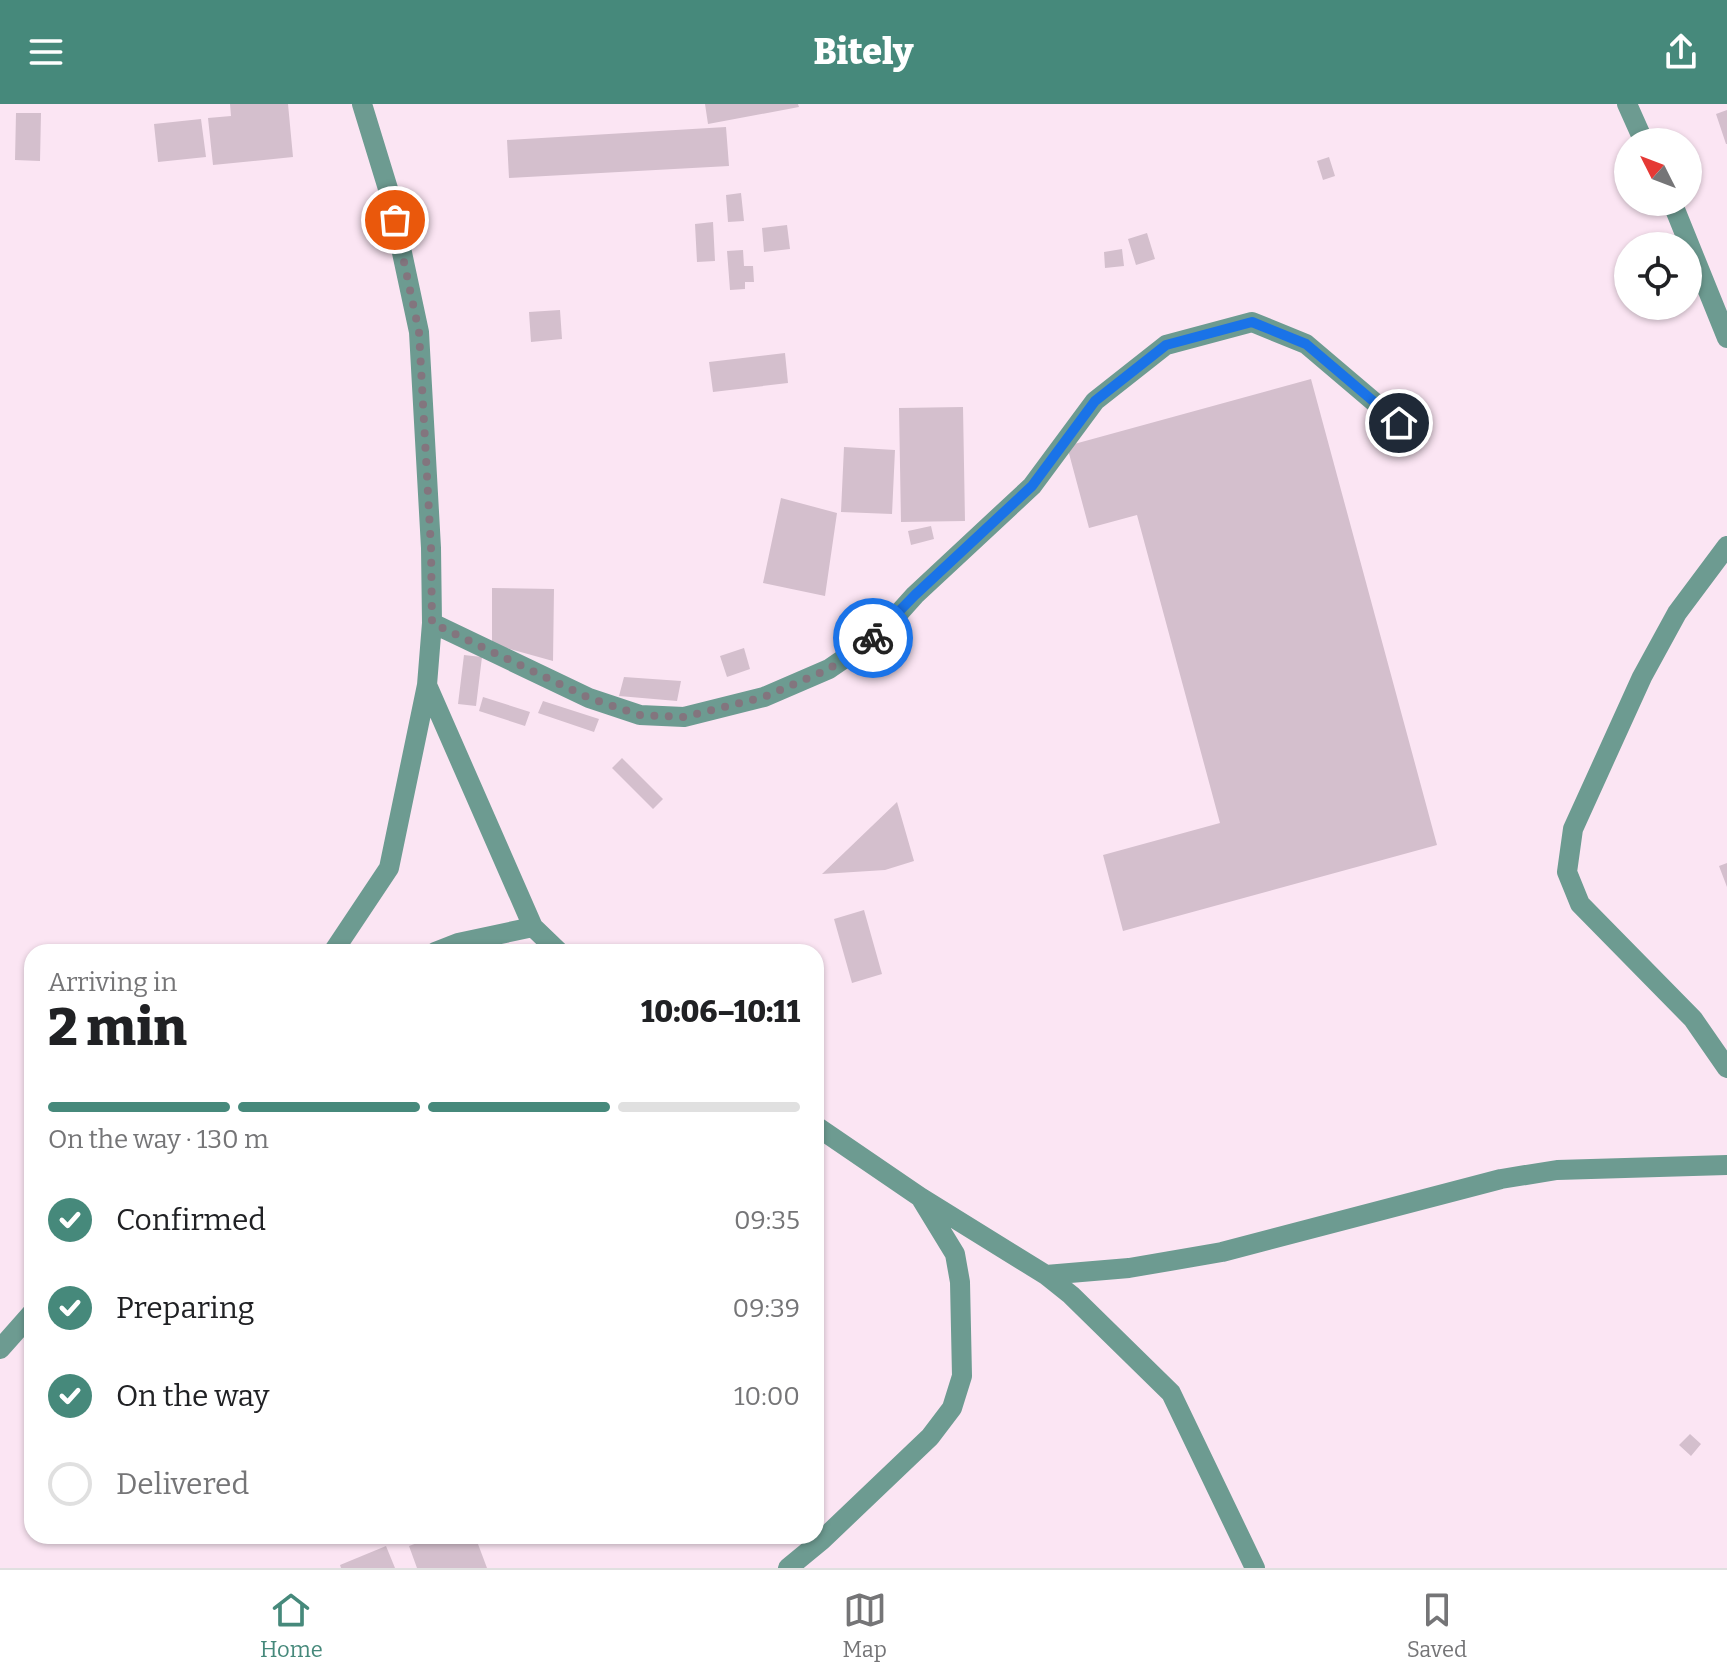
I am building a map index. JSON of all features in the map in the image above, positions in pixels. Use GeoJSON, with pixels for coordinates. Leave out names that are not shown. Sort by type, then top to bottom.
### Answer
{"type":"FeatureCollection","features":[{"type":"Feature","properties":{"kind":"street"},"geometry":{"type":"LineString","coordinates":[[338,944],[389,868],[427,685],[432,623],[419,332],[389,192],[362,104]]}},
{"type":"Feature","properties":{"kind":"street"},"geometry":{"type":"LineString","coordinates":[[1627,104],[1638,128]]}},
{"type":"Feature","properties":{"kind":"street"},"geometry":{"type":"LineString","coordinates":[[1678,216],[1727,338]]}},
{"type":"Feature","properties":{"kind":"street"},"geometry":{"type":"LineString","coordinates":[[432,623],[589,698],[640,715],[684,717],[764,697],[829,669],[880,634],[915,595],[1032,486],[1095,401],[1166,345],[1252,322],[1306,344],[1399,423]]}},
{"type":"Feature","properties":{"kind":"street"},"geometry":{"type":"LineString","coordinates":[[1727,546],[1677,613],[1642,677],[1573,829],[1567,872],[1580,904],[1693,1019],[1727,1068]]}},
{"type":"Feature","properties":{"kind":"street"},"geometry":{"type":"LineString","coordinates":[[427,685],[533,927],[551,944]]}},
{"type":"Feature","properties":{"kind":"street"},"geometry":{"type":"LineString","coordinates":[[455,944],[533,927]]}},
{"type":"Feature","properties":{"kind":"street"},"geometry":{"type":"LineString","coordinates":[[824,1131],[920,1197],[1046,1275],[1083,1305],[1171,1393],[1255,1568]]}},
{"type":"Feature","properties":{"kind":"street"},"geometry":{"type":"LineString","coordinates":[[1046,1275],[1129,1268],[1222,1252],[1501,1179],[1572,1169],[1727,1165]]}},
{"type":"Feature","properties":{"kind":"street"},"geometry":{"type":"LineString","coordinates":[[824,1538],[930,1437],[952,1408],[962,1376],[960,1282],[955,1254],[920,1197]]}},
{"type":"Feature","properties":{"kind":"street"},"geometry":{"type":"LineString","coordinates":[[0,1349],[24,1322]]}},
{"type":"Feature","properties":{"kind":"street"},"geometry":{"type":"LineString","coordinates":[[788,1568],[817,1544]]}},
{"type":"Feature","properties":{"kind":"building"},"geometry":{"type":"Polygon","coordinates":[[[230,104],[288,104],[293,157],[213,165],[208,118],[231,116],[230,104]]]}},
{"type":"Feature","properties":{"kind":"building"},"geometry":{"type":"Polygon","coordinates":[[[705,104],[798,104],[799,107],[708,124],[705,104]]]}},
{"type":"Feature","properties":{"kind":"building"},"geometry":{"type":"Polygon","coordinates":[[[1727,110],[1727,144],[1726,144],[1716,114],[1727,110]]]}},
{"type":"Feature","properties":{"kind":"building"},"geometry":{"type":"Polygon","coordinates":[[[16,113],[41,113],[40,161],[15,160],[16,113]]]}},
{"type":"Feature","properties":{"kind":"building"},"geometry":{"type":"Polygon","coordinates":[[[201,119],[206,157],[158,162],[154,124],[201,119]]]}},
{"type":"Feature","properties":{"kind":"building"},"geometry":{"type":"Polygon","coordinates":[[[726,127],[729,166],[509,178],[507,140],[726,127]]]}},
{"type":"Feature","properties":{"kind":"building"},"geometry":{"type":"Polygon","coordinates":[[[1329,157],[1335,176],[1323,180],[1317,161],[1329,157]]]}},
{"type":"Feature","properties":{"kind":"building"},"geometry":{"type":"Polygon","coordinates":[[[741,193],[744,221],[728,222],[726,195],[741,193]]]}},
{"type":"Feature","properties":{"kind":"building"},"geometry":{"type":"Polygon","coordinates":[[[713,222],[715,261],[697,262],[695,224],[713,222]]]}},
{"type":"Feature","properties":{"kind":"building"},"geometry":{"type":"Polygon","coordinates":[[[787,225],[790,249],[764,252],[762,228],[787,225]]]}},
{"type":"Feature","properties":{"kind":"building"},"geometry":{"type":"Polygon","coordinates":[[[1147,233],[1155,259],[1136,265],[1128,239],[1147,233]]]}},
{"type":"Feature","properties":{"kind":"building"},"geometry":{"type":"Polygon","coordinates":[[[1122,249],[1124,266],[1105,268],[1104,252],[1122,249]]]}},
{"type":"Feature","properties":{"kind":"building"},"geometry":{"type":"Polygon","coordinates":[[[743,250],[744,266],[753,266],[754,282],[745,282],[745,289],[730,290],[727,251],[743,250]]]}},
{"type":"Feature","properties":{"kind":"building"},"geometry":{"type":"Polygon","coordinates":[[[560,310],[562,339],[531,342],[529,312],[560,310]]]}},
{"type":"Feature","properties":{"kind":"building"},"geometry":{"type":"Polygon","coordinates":[[[785,353],[788,383],[713,392],[709,362],[785,353]]]}},
{"type":"Feature","properties":{"kind":"building"},"geometry":{"type":"Polygon","coordinates":[[[1311,379],[1437,845],[1123,931],[1103,855],[1220,823],[1137,515],[1089,528],[1067,446],[1311,379]]]}},
{"type":"Feature","properties":{"kind":"building"},"geometry":{"type":"Polygon","coordinates":[[[963,407],[965,521],[901,522],[899,408],[963,407]]]}},
{"type":"Feature","properties":{"kind":"building"},"geometry":{"type":"Polygon","coordinates":[[[844,447],[895,450],[892,514],[841,512],[844,447]]]}},
{"type":"Feature","properties":{"kind":"building"},"geometry":{"type":"Polygon","coordinates":[[[781,498],[837,513],[825,596],[763,583],[781,498]]]}},
{"type":"Feature","properties":{"kind":"building"},"geometry":{"type":"Polygon","coordinates":[[[931,526],[934,539],[911,545],[908,531],[931,526]]]}},
{"type":"Feature","properties":{"kind":"building"},"geometry":{"type":"Polygon","coordinates":[[[492,588],[554,589],[553,661],[492,644],[492,588]]]}},
{"type":"Feature","properties":{"kind":"building"},"geometry":{"type":"Polygon","coordinates":[[[744,648],[750,669],[727,677],[720,656],[744,648]]]}},
{"type":"Feature","properties":{"kind":"building"},"geometry":{"type":"Polygon","coordinates":[[[464,655],[482,657],[476,706],[458,704],[464,655]]]}},
{"type":"Feature","properties":{"kind":"building"},"geometry":{"type":"Polygon","coordinates":[[[624,677],[681,681],[677,701],[619,696],[624,677]]]}},
{"type":"Feature","properties":{"kind":"building"},"geometry":{"type":"Polygon","coordinates":[[[483,697],[530,712],[525,726],[479,711],[483,697]]]}},
{"type":"Feature","properties":{"kind":"building"},"geometry":{"type":"Polygon","coordinates":[[[543,701],[599,719],[594,732],[538,713],[543,701]]]}},
{"type":"Feature","properties":{"kind":"building"},"geometry":{"type":"Polygon","coordinates":[[[622,758],[663,799],[653,809],[612,768],[622,758]]]}},
{"type":"Feature","properties":{"kind":"building"},"geometry":{"type":"Polygon","coordinates":[[[897,802],[914,861],[885,870],[822,874],[897,802]]]}},
{"type":"Feature","properties":{"kind":"building"},"geometry":{"type":"Polygon","coordinates":[[[1727,863],[1727,887],[1719,866],[1727,863]]]}},
{"type":"Feature","properties":{"kind":"building"},"geometry":{"type":"Polygon","coordinates":[[[864,910],[882,974],[852,983],[834,919],[864,910]]]}},
{"type":"Feature","properties":{"kind":"building"},"geometry":{"type":"Polygon","coordinates":[[[1690,1434],[1701,1444],[1691,1456],[1679,1445],[1690,1434]]]}},
{"type":"Feature","properties":{"kind":"building"},"geometry":{"type":"Polygon","coordinates":[[[478,1544],[487,1568],[417,1568],[409,1546],[478,1544]]]}},
{"type":"Feature","properties":{"kind":"building"},"geometry":{"type":"Polygon","coordinates":[[[386,1546],[395,1568],[341,1568],[340,1565],[386,1546]]]}},
{"type":"Feature","properties":{"kind":"way so far"},"geometry":{"type":"LineString","coordinates":[[395,220],[419,332],[432,623],[536,670],[589,698],[640,715],[684,717],[764,697],[829,669],[873,638]]}},
{"type":"Feature","properties":{"kind":"route"},"geometry":{"type":"LineString","coordinates":[[873,638],[1032,486],[1095,401],[1166,345],[1252,322],[1306,344],[1399,423]]}}]}
